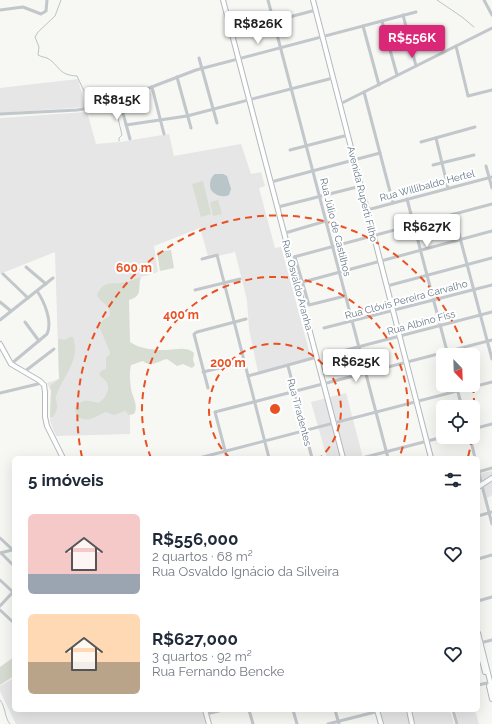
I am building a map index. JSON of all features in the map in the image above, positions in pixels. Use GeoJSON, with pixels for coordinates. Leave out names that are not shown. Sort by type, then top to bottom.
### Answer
{"type":"FeatureCollection","features":[{"type":"Feature","properties":{"kind":"main road","name":"Rua Osvaldo Aranha"},"geometry":{"type":"LineString","coordinates":[[223,0],[342,456]]}},
{"type":"Feature","properties":{"kind":"main road","name":"Avenida Ruperti Filho"},"geometry":{"type":"LineString","coordinates":[[313,0],[431,456]]}},
{"type":"Feature","properties":{"kind":"main road"},"geometry":{"type":"LineString","coordinates":[[0,344],[11,364],[42,383],[45,392],[45,417],[47,426],[61,456]]}},
{"type":"Feature","properties":{"kind":"main road"},"geometry":{"type":"LineString","coordinates":[[480,486],[492,478]]}},
{"type":"Feature","properties":{"kind":"main road"},"geometry":{"type":"LineString","coordinates":[[480,647],[492,689]]}},
{"type":"Feature","properties":{"kind":"main road"},"geometry":{"type":"LineString","coordinates":[[490,682],[492,699]]}},
{"type":"Feature","properties":{"kind":"main road"},"geometry":{"type":"LineString","coordinates":[[206,712],[209,724]]}},
{"type":"Feature","properties":{"kind":"main road"},"geometry":{"type":"LineString","coordinates":[[377,712],[380,724]]}},
{"type":"Feature","properties":{"kind":"main road"},"geometry":{"type":"LineString","coordinates":[[409,712],[412,724]]}},
{"type":"Feature","properties":{"kind":"street"},"geometry":{"type":"LineString","coordinates":[[0,10],[22,7],[41,14],[46,11],[47,0]]}},
{"type":"Feature","properties":{"kind":"street","name":"Rua Júlio de Castilhos"},"geometry":{"type":"LineString","coordinates":[[268,0],[387,456]]}},
{"type":"Feature","properties":{"kind":"street"},"geometry":{"type":"LineString","coordinates":[[484,0],[492,15]]}},
{"type":"Feature","properties":{"kind":"street"},"geometry":{"type":"LineString","coordinates":[[274,21],[316,10]]}},
{"type":"Feature","properties":{"kind":"street"},"geometry":{"type":"LineString","coordinates":[[0,114],[91,108],[119,100],[177,77],[238,58],[416,12]]}},
{"type":"Feature","properties":{"kind":"street"},"geometry":{"type":"LineString","coordinates":[[403,15],[416,66]]}},
{"type":"Feature","properties":{"kind":"street"},"geometry":{"type":"LineString","coordinates":[[255,20],[272,16]]}},
{"type":"Feature","properties":{"kind":"street"},"geometry":{"type":"LineString","coordinates":[[382,20],[397,75]]}},
{"type":"Feature","properties":{"kind":"street"},"geometry":{"type":"LineString","coordinates":[[363,26],[379,85]]}},
{"type":"Feature","properties":{"kind":"street"},"geometry":{"type":"LineString","coordinates":[[340,104],[492,28]]}},
{"type":"Feature","properties":{"kind":"street"},"geometry":{"type":"LineString","coordinates":[[456,46],[468,96],[492,90]]}},
{"type":"Feature","properties":{"kind":"street"},"geometry":{"type":"LineString","coordinates":[[199,58],[217,123]]}},
{"type":"Feature","properties":{"kind":"street"},"geometry":{"type":"LineString","coordinates":[[177,77],[190,128]]}},
{"type":"Feature","properties":{"kind":"street"},"geometry":{"type":"LineString","coordinates":[[126,125],[188,116],[333,78]]}},
{"type":"Feature","properties":{"kind":"street"},"geometry":{"type":"LineString","coordinates":[[152,87],[164,134]]}},
{"type":"Feature","properties":{"kind":"street"},"geometry":{"type":"LineString","coordinates":[[117,91],[130,139]]}},
{"type":"Feature","properties":{"kind":"street"},"geometry":{"type":"LineString","coordinates":[[364,92],[393,202]]}},
{"type":"Feature","properties":{"kind":"street"},"geometry":{"type":"LineString","coordinates":[[421,142],[475,127]]}},
{"type":"Feature","properties":{"kind":"street"},"geometry":{"type":"LineString","coordinates":[[290,150],[348,135]]}},
{"type":"Feature","properties":{"kind":"street"},"geometry":{"type":"LineString","coordinates":[[436,138],[448,188]]}},
{"type":"Feature","properties":{"kind":"street"},"geometry":{"type":"LineString","coordinates":[[271,182],[380,153]]}},
{"type":"Feature","properties":{"kind":"street"},"geometry":{"type":"LineString","coordinates":[[433,165],[474,154]]}},
{"type":"Feature","properties":{"kind":"street"},"geometry":{"type":"LineString","coordinates":[[486,166],[491,177],[492,188]]}},
{"type":"Feature","properties":{"kind":"street","name":"Rua Willibaldo Hertel"},"geometry":{"type":"LineString","coordinates":[[367,210],[491,177]]}},
{"type":"Feature","properties":{"kind":"street"},"geometry":{"type":"LineString","coordinates":[[278,207],[361,186]]}},
{"type":"Feature","properties":{"kind":"street"},"geometry":{"type":"LineString","coordinates":[[407,199],[446,348]]}},
{"type":"Feature","properties":{"kind":"street"},"geometry":{"type":"LineString","coordinates":[[290,258],[492,204]]}},
{"type":"Feature","properties":{"kind":"street"},"geometry":{"type":"LineString","coordinates":[[454,214],[492,359]]}},
{"type":"Feature","properties":{"kind":"street"},"geometry":{"type":"LineString","coordinates":[[284,233],[326,221]]}},
{"type":"Feature","properties":{"kind":"street"},"geometry":{"type":"LineString","coordinates":[[303,282],[492,231]]}},
{"type":"Feature","properties":{"kind":"street"},"geometry":{"type":"LineString","coordinates":[[202,259],[217,255],[269,456]]}},
{"type":"Feature","properties":{"kind":"street"},"geometry":{"type":"LineString","coordinates":[[296,257],[308,304],[310,306],[345,296]]}},
{"type":"Feature","properties":{"kind":"street"},"geometry":{"type":"LineString","coordinates":[[387,286],[492,258]]}},
{"type":"Feature","properties":{"kind":"street"},"geometry":{"type":"LineString","coordinates":[[26,267],[46,284]]}},
{"type":"Feature","properties":{"kind":"street"},"geometry":{"type":"LineString","coordinates":[[3,274],[28,298]]}},
{"type":"Feature","properties":{"kind":"street"},"geometry":{"type":"LineString","coordinates":[[0,320],[53,278]]}},
{"type":"Feature","properties":{"kind":"street"},"geometry":{"type":"LineString","coordinates":[[196,290],[240,279]]}},
{"type":"Feature","properties":{"kind":"street","name":"Rua Clóvis Pereira Carvalho"},"geometry":{"type":"LineString","coordinates":[[324,328],[492,285]]}},
{"type":"Feature","properties":{"kind":"street"},"geometry":{"type":"LineString","coordinates":[[11,364],[47,334],[49,330],[46,306],[37,291]]}},
{"type":"Feature","properties":{"kind":"street"},"geometry":{"type":"LineString","coordinates":[[0,302],[11,312]]}},
{"type":"Feature","properties":{"kind":"street","name":"Rua Albino Fiss"},"geometry":{"type":"LineString","coordinates":[[332,354],[492,312]]}},
{"type":"Feature","properties":{"kind":"street"},"geometry":{"type":"LineString","coordinates":[[208,388],[194,334],[246,319]]}},
{"type":"Feature","properties":{"kind":"street"},"geometry":{"type":"LineString","coordinates":[[25,322],[39,341]]}},
{"type":"Feature","properties":{"kind":"street"},"geometry":{"type":"LineString","coordinates":[[464,348],[492,340]]}},
{"type":"Feature","properties":{"kind":"street"},"geometry":{"type":"LineString","coordinates":[[24,372],[54,349]]}},
{"type":"Feature","properties":{"kind":"street"},"geometry":{"type":"LineString","coordinates":[[226,456],[215,412],[436,355]]}},
{"type":"Feature","properties":{"kind":"street"},"geometry":{"type":"LineString","coordinates":[[248,376],[317,357]]}},
{"type":"Feature","properties":{"kind":"street"},"geometry":{"type":"LineString","coordinates":[[203,372],[244,362]]}},
{"type":"Feature","properties":{"kind":"street","name":"Rua Tiradentes"},"geometry":{"type":"LineString","coordinates":[[288,366],[311,456]]}},
{"type":"Feature","properties":{"kind":"street"},"geometry":{"type":"LineString","coordinates":[[480,385],[492,382]]}},
{"type":"Feature","properties":{"kind":"street"},"geometry":{"type":"LineString","coordinates":[[0,393],[42,383]]}},
{"type":"Feature","properties":{"kind":"street"},"geometry":{"type":"LineString","coordinates":[[206,456],[453,392]]}},
{"type":"Feature","properties":{"kind":"street"},"geometry":{"type":"LineString","coordinates":[[480,427],[492,424]]}},
{"type":"Feature","properties":{"kind":"street"},"geometry":{"type":"LineString","coordinates":[[370,456],[436,439]]}},
{"type":"Feature","properties":{"kind":"street"},"geometry":{"type":"LineString","coordinates":[[472,444],[475,456]]}},
{"type":"Feature","properties":{"kind":"street"},"geometry":{"type":"LineString","coordinates":[[480,471],[492,468]]}},
{"type":"Feature","properties":{"kind":"street"},"geometry":{"type":"LineString","coordinates":[[480,486],[491,512],[492,524]]}},
{"type":"Feature","properties":{"kind":"street"},"geometry":{"type":"LineString","coordinates":[[480,515],[491,512]]}},
{"type":"Feature","properties":{"kind":"street"},"geometry":{"type":"LineString","coordinates":[[0,538],[12,549]]}},
{"type":"Feature","properties":{"kind":"street"},"geometry":{"type":"LineString","coordinates":[[0,553],[12,550]]}},
{"type":"Feature","properties":{"kind":"street"},"geometry":{"type":"LineString","coordinates":[[0,553],[12,564]]}},
{"type":"Feature","properties":{"kind":"street"},"geometry":{"type":"LineString","coordinates":[[480,558],[492,555]]}},
{"type":"Feature","properties":{"kind":"street"},"geometry":{"type":"LineString","coordinates":[[0,580],[12,591]]}},
{"type":"Feature","properties":{"kind":"street"},"geometry":{"type":"LineString","coordinates":[[0,606],[12,593]]}},
{"type":"Feature","properties":{"kind":"street"},"geometry":{"type":"LineString","coordinates":[[480,600],[492,597]]}},
{"type":"Feature","properties":{"kind":"street"},"geometry":{"type":"LineString","coordinates":[[0,610],[12,621]]}},
{"type":"Feature","properties":{"kind":"street"},"geometry":{"type":"LineString","coordinates":[[480,644],[492,640]]}},
{"type":"Feature","properties":{"kind":"street"},"geometry":{"type":"LineString","coordinates":[[480,684],[490,682]]}},
{"type":"Feature","properties":{"kind":"street"},"geometry":{"type":"LineString","coordinates":[[250,712],[253,724]]}},
{"type":"Feature","properties":{"kind":"street"},"geometry":{"type":"LineString","coordinates":[[294,712],[297,724]]}},
{"type":"Feature","properties":{"kind":"street"},"geometry":{"type":"LineString","coordinates":[[335,712],[338,723]]}},
{"type":"Feature","properties":{"kind":"street"},"geometry":{"type":"LineString","coordinates":[[328,724],[338,723],[374,712]]}},
{"type":"Feature","properties":{"kind":"street"},"geometry":{"type":"LineString","coordinates":[[454,712],[457,724]]}},
{"type":"Feature","properties":{"kind":"shaded area"},"geometry":{"type":"Polygon","coordinates":[[[78,79],[85,107],[0,113],[0,88],[78,79]]]}},
{"type":"Feature","properties":{"kind":"shaded area"},"geometry":{"type":"Polygon","coordinates":[[[87,112],[96,144],[120,142],[169,134],[174,156],[241,144],[251,174],[261,172],[265,186],[259,188],[275,248],[281,247],[311,358],[258,372],[249,329],[247,300],[235,252],[218,256],[217,253],[208,256],[200,228],[154,246],[158,272],[128,281],[130,434],[56,436],[50,421],[51,391],[47,383],[59,379],[55,252],[0,274],[0,118],[87,112]]]}},
{"type":"Feature","properties":{"kind":"shaded area"},"geometry":{"type":"Polygon","coordinates":[[[215,174],[223,174],[227,176],[231,189],[229,195],[219,196],[211,190],[210,181],[215,174]]]}},
{"type":"Feature","properties":{"kind":"shaded area"},"geometry":{"type":"Polygon","coordinates":[[[203,181],[211,214],[201,217],[192,184],[203,181]]]}},
{"type":"Feature","properties":{"kind":"shaded area"},"geometry":{"type":"Polygon","coordinates":[[[218,200],[222,214],[213,216],[210,202],[218,200]]]}},
{"type":"Feature","properties":{"kind":"shaded area"},"geometry":{"type":"Polygon","coordinates":[[[171,250],[174,268],[160,271],[157,252],[171,250]]]}},
{"type":"Feature","properties":{"kind":"shaded area"},"geometry":{"type":"Polygon","coordinates":[[[141,277],[137,296],[129,300],[130,342],[142,348],[166,350],[181,349],[191,351],[194,353],[193,360],[195,365],[192,368],[183,364],[177,366],[167,359],[152,364],[143,361],[131,365],[131,386],[136,406],[134,414],[129,415],[125,411],[114,415],[106,412],[89,419],[77,417],[75,409],[79,403],[90,401],[99,403],[106,395],[108,389],[107,383],[99,375],[101,371],[106,369],[106,357],[109,356],[110,352],[99,326],[103,320],[110,316],[110,312],[108,306],[101,301],[97,295],[101,288],[106,284],[123,283],[141,277]]]}},
{"type":"Feature","properties":{"kind":"shaded area"},"geometry":{"type":"Polygon","coordinates":[[[73,337],[75,345],[73,361],[56,396],[56,411],[53,417],[50,417],[50,386],[59,379],[58,339],[65,340],[73,337]]]}},
{"type":"Feature","properties":{"kind":"shaded area"},"geometry":{"type":"Polygon","coordinates":[[[346,393],[362,456],[326,456],[311,402],[346,393]]]}},
{"type":"Feature","properties":{"kind":"shaded area"},"geometry":{"type":"Polygon","coordinates":[[[492,471],[492,495],[487,498],[483,482],[480,484],[480,474],[492,471]]]}},
{"type":"Feature","properties":{"kind":"shaded area"},"geometry":{"type":"Polygon","coordinates":[[[12,658],[12,677],[0,685],[0,667],[12,658]]]}},
{"type":"Feature","properties":{"kind":"shaded area"},"geometry":{"type":"Polygon","coordinates":[[[12,679],[12,712],[203,712],[206,724],[16,724],[0,691],[0,686],[12,679]]]}},
{"type":"Feature","properties":{"kind":"shaded area"},"geometry":{"type":"Polygon","coordinates":[[[380,712],[407,712],[410,724],[383,724],[380,712]]]}},
{"type":"Feature","properties":{"kind":"shaded area"},"geometry":{"type":"Polygon","coordinates":[[[412,712],[451,712],[454,724],[415,724],[412,712]]]}},
{"type":"Feature","properties":{"kind":"shaded area"},"geometry":{"type":"Polygon","coordinates":[[[456,712],[476,712],[479,724],[459,724],[456,712]]]}},
{"type":"Feature","properties":{"kind":"waterway"},"geometry":{"type":"LineString","coordinates":[[61,0],[55,16],[38,32],[35,37],[39,47],[38,55],[47,58],[62,72],[77,76],[87,94],[108,97],[111,101]]}},
{"type":"Feature","properties":{"kind":"waterway"},"geometry":{"type":"LineString","coordinates":[[437,0],[474,27]]}},
{"type":"Feature","properties":{"kind":"waterway"},"geometry":{"type":"LineString","coordinates":[[113,104],[116,110],[122,135],[119,138],[119,141]]}},
{"type":"Feature","properties":{"kind":"waterway"},"geometry":{"type":"LineString","coordinates":[[0,700],[10,724]]}}]}
